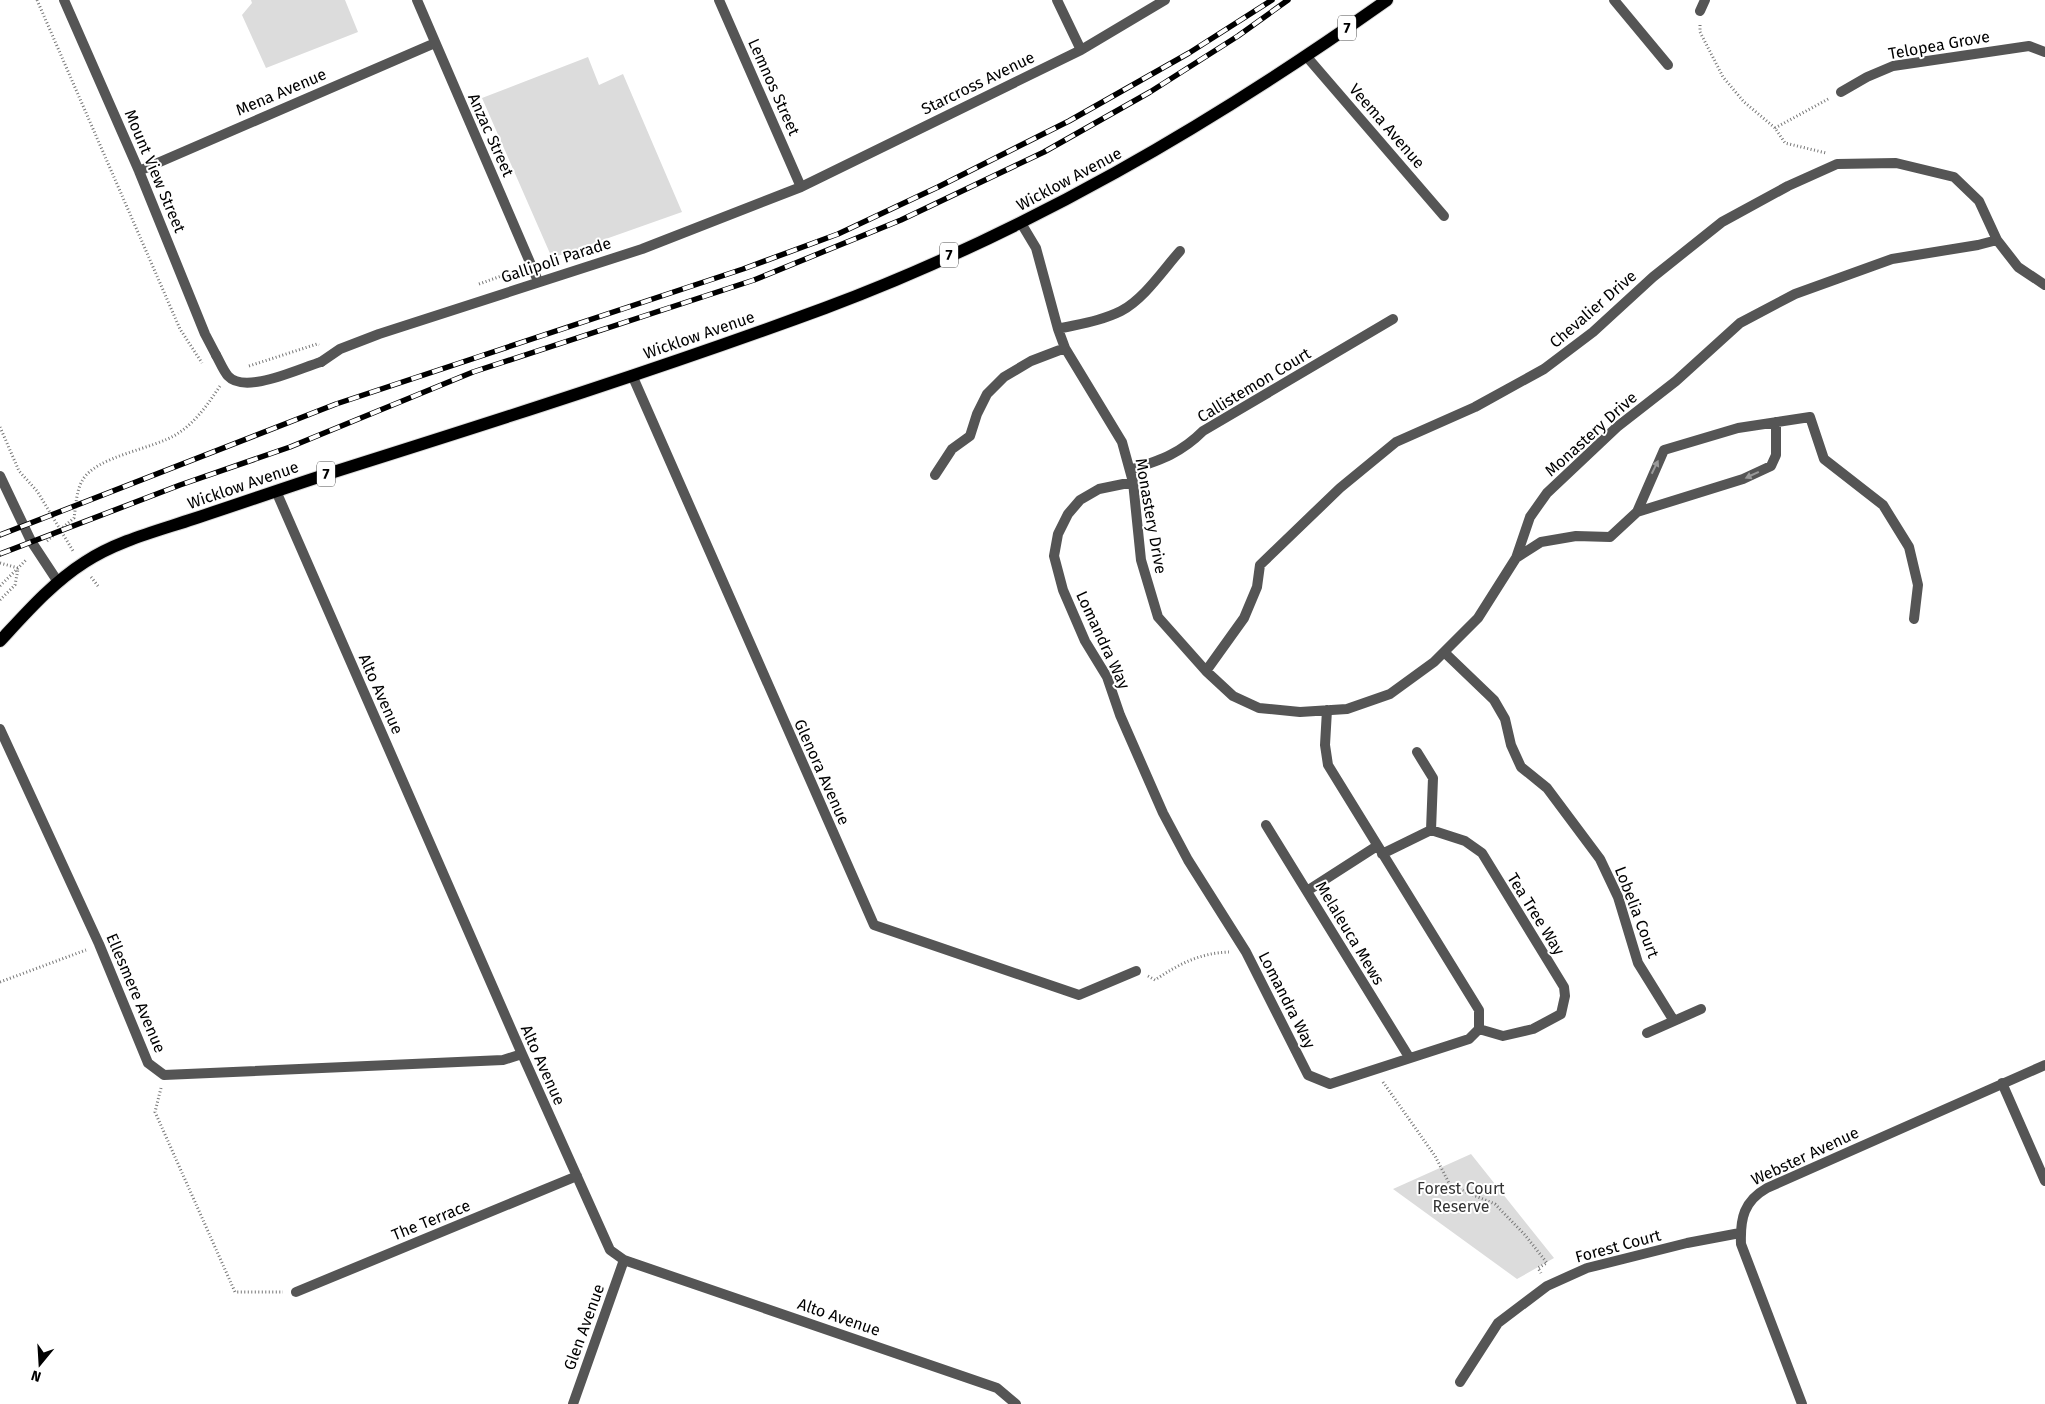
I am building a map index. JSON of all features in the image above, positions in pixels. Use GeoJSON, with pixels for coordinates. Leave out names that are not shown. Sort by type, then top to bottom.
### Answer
{"type":"FeatureCollection","features":[{"type":"Feature","properties":{"kind":"main road","name":"Wicklow Avenue"},"geometry":{"type":"LineString","coordinates":[[0,641],[32,606],[58,582],[90,558],[139,537],[632,376],[827,307],[1021,223],[1194,129],[1306,57],[1387,0]]}},
{"type":"Feature","properties":{"kind":"street","name":"Mount View Street"},"geometry":{"type":"LineString","coordinates":[[64,0],[139,170],[205,334],[227,374]]}},
{"type":"Feature","properties":{"kind":"street","name":"Anzac Street"},"geometry":{"type":"LineString","coordinates":[[417,0],[538,281]]}},
{"type":"Feature","properties":{"kind":"street","name":"Lemnos Street"},"geometry":{"type":"LineString","coordinates":[[719,0],[801,187]]}},
{"type":"Feature","properties":{"kind":"street"},"geometry":{"type":"LineString","coordinates":[[1057,0],[1081,50]]}},
{"type":"Feature","properties":{"kind":"street","name":"Starcross Avenue"},"geometry":{"type":"LineString","coordinates":[[801,187],[1081,50],[1165,0]]}},
{"type":"Feature","properties":{"kind":"street"},"geometry":{"type":"LineString","coordinates":[[1614,0],[1668,65]]}},
{"type":"Feature","properties":{"kind":"street"},"geometry":{"type":"LineString","coordinates":[[1700,11],[1705,0]]}},
{"type":"Feature","properties":{"kind":"street","name":"Mena Avenue"},"geometry":{"type":"LineString","coordinates":[[139,170],[435,43]]}},
{"type":"Feature","properties":{"kind":"street","name":"Telopea Grove"},"geometry":{"type":"LineString","coordinates":[[1841,92],[1867,77],[1893,66],[2030,46],[2045,52]]}},
{"type":"Feature","properties":{"kind":"street","name":"Veema Avenue"},"geometry":{"type":"LineString","coordinates":[[1306,57],[1444,216]]}},
{"type":"Feature","properties":{"kind":"street","name":"Chevalier Drive"},"geometry":{"type":"LineString","coordinates":[[1206,671],[1244,618],[1257,587],[1260,565],[1340,488],[1396,442],[1475,407],[1544,369],[1593,332],[1653,277],[1722,222],[1788,186],[1837,164],[1896,162],[1954,177],[1979,201],[1997,240],[2018,268],[2045,285]]}},
{"type":"Feature","properties":{"kind":"street","name":"Gallipoli Parade"},"geometry":{"type":"LineString","coordinates":[[227,374],[243,384],[256,383],[321,362],[334,353],[380,334],[538,281],[642,249],[801,187]]}},
{"type":"Feature","properties":{"kind":"street","name":"Monastery Drive"},"geometry":{"type":"LineString","coordinates":[[1021,223],[1036,248],[1065,348],[1122,442],[1133,482],[1141,560],[1158,617],[1206,671],[1233,696],[1259,708],[1300,712],[1347,709],[1390,694],[1434,662],[1478,618],[1516,558],[1530,517],[1547,493],[1617,427],[1676,381],[1740,323],[1795,294],[1892,259],[1978,245],[1997,240]]}},
{"type":"Feature","properties":{"kind":"street"},"geometry":{"type":"LineString","coordinates":[[1058,329],[1099,320],[1122,310],[1144,292],[1180,251]]}},
{"type":"Feature","properties":{"kind":"street","name":"Callistemon Court"},"geometry":{"type":"LineString","coordinates":[[1130,470],[1162,460],[1187,447],[1203,431],[1393,319]]}},
{"type":"Feature","properties":{"kind":"street"},"geometry":{"type":"LineString","coordinates":[[935,475],[952,449],[970,436],[977,414],[987,394],[1004,377],[1031,361],[1065,348]]}},
{"type":"Feature","properties":{"kind":"street","name":"Glenora Avenue"},"geometry":{"type":"LineString","coordinates":[[632,376],[874,926],[1079,995],[1136,971]]}},
{"type":"Feature","properties":{"kind":"street"},"geometry":{"type":"LineString","coordinates":[[1516,558],[1541,542],[1576,536],[1610,537],[1637,512],[1664,450],[1738,428],[1810,417],[1824,459],[1883,505],[1909,548],[1918,585],[1914,619]]}},
{"type":"Feature","properties":{"kind":"street"},"geometry":{"type":"LineString","coordinates":[[1637,512],[1743,479],[1771,466],[1776,455],[1776,422]]}},
{"type":"Feature","properties":{"kind":"street"},"geometry":{"type":"LineString","coordinates":[[0,477],[31,541],[58,582]]}},
{"type":"Feature","properties":{"kind":"street","name":"Lomandra Way"},"geometry":{"type":"LineString","coordinates":[[1133,482],[1099,489],[1080,500],[1068,514],[1058,534],[1054,556],[1063,590],[1081,633],[1107,677],[1120,715],[1163,813],[1188,860],[1246,952],[1308,1075],[1330,1084],[1408,1057],[1469,1039],[1479,1029]]}},
{"type":"Feature","properties":{"kind":"street","name":"Alto Avenue"},"geometry":{"type":"LineString","coordinates":[[276,491],[522,1054],[610,1250],[624,1260],[997,1388],[1016,1404]]}},
{"type":"Feature","properties":{"kind":"street","name":"Lobelia Court"},"geometry":{"type":"LineString","coordinates":[[1444,652],[1494,700],[1505,719],[1511,745],[1520,767],[1547,788],[1600,859],[1618,897],[1638,963],[1674,1021]]}},
{"type":"Feature","properties":{"kind":"street"},"geometry":{"type":"LineString","coordinates":[[1327,710],[1325,745],[1328,765],[1479,1010],[1479,1029]]}},
{"type":"Feature","properties":{"kind":"street","name":"Ellesmere Avenue"},"geometry":{"type":"LineString","coordinates":[[0,729],[99,944],[148,1063],[164,1075],[503,1060],[522,1054]]}},
{"type":"Feature","properties":{"kind":"street"},"geometry":{"type":"LineString","coordinates":[[1307,891],[1379,850],[1431,830],[1433,778],[1417,752]]}},
{"type":"Feature","properties":{"kind":"street","name":"Melaleuca Mews"},"geometry":{"type":"LineString","coordinates":[[1266,825],[1408,1057]]}},
{"type":"Feature","properties":{"kind":"street","name":"Tea Tree Way"},"geometry":{"type":"LineString","coordinates":[[1431,830],[1465,841],[1482,853],[1564,987],[1565,996],[1561,1014],[1533,1029],[1503,1036],[1479,1029]]}},
{"type":"Feature","properties":{"kind":"street"},"geometry":{"type":"LineString","coordinates":[[1647,1032],[1701,1009]]}},
{"type":"Feature","properties":{"kind":"street","name":"Webster Avenue"},"geometry":{"type":"LineString","coordinates":[[1802,1404],[1746,1257],[1740,1233],[1746,1205],[1755,1195],[2045,1065]]}},
{"type":"Feature","properties":{"kind":"street"},"geometry":{"type":"LineString","coordinates":[[2002,1083],[2045,1181]]}},
{"type":"Feature","properties":{"kind":"street","name":"The Terrace"},"geometry":{"type":"LineString","coordinates":[[296,1292],[577,1176]]}},
{"type":"Feature","properties":{"kind":"street","name":"Forest Court"},"geometry":{"type":"LineString","coordinates":[[1460,1382],[1498,1323],[1547,1286],[1588,1268],[1686,1243],[1740,1233]]}},
{"type":"Feature","properties":{"kind":"street","name":"Glen Avenue"},"geometry":{"type":"LineString","coordinates":[[573,1404],[624,1260]]}},
{"type":"Feature","properties":{"kind":"path"},"geometry":{"type":"LineString","coordinates":[[37,0],[180,329],[206,370],[227,374]]}},
{"type":"Feature","properties":{"kind":"path"},"geometry":{"type":"LineString","coordinates":[[1700,11],[1700,32],[1723,77],[1744,102],[1775,128],[1785,143],[1828,154]]}},
{"type":"Feature","properties":{"kind":"path"},"geometry":{"type":"LineString","coordinates":[[1775,128],[1841,92]]}},
{"type":"Feature","properties":{"kind":"path"},"geometry":{"type":"LineString","coordinates":[[0,586],[58,530],[74,518],[82,479],[106,461],[176,434],[195,420],[227,374],[317,344],[334,353]]}},
{"type":"Feature","properties":{"kind":"path"},"geometry":{"type":"LineString","coordinates":[[0,426],[19,471],[37,491],[58,530]]}},
{"type":"Feature","properties":{"kind":"path"},"geometry":{"type":"LineString","coordinates":[[0,562],[18,568]]}},
{"type":"Feature","properties":{"kind":"path"},"geometry":{"type":"LineString","coordinates":[[0,600],[15,584],[18,568]]}},
{"type":"Feature","properties":{"kind":"path"},"geometry":{"type":"LineString","coordinates":[[0,982],[99,944]]}},
{"type":"Feature","properties":{"kind":"path"},"geometry":{"type":"LineString","coordinates":[[1136,971],[1155,980],[1183,962],[1210,953],[1246,952]]}},
{"type":"Feature","properties":{"kind":"path"},"geometry":{"type":"LineString","coordinates":[[1374,1069],[1435,1156],[1449,1183],[1454,1187],[1495,1204],[1547,1263],[1538,1268],[1547,1286]]}},
{"type":"Feature","properties":{"kind":"path"},"geometry":{"type":"LineString","coordinates":[[164,1075],[155,1112],[235,1292],[296,1292]]}},
{"type":"Feature","properties":{"kind":"green space"},"geometry":{"type":"Polygon","coordinates":[[[251,0],[345,0],[358,32],[266,68],[242,15],[252,3],[251,0]]]}},
{"type":"Feature","properties":{"kind":"green space"},"geometry":{"type":"Polygon","coordinates":[[[588,57],[599,85],[623,74],[682,212],[552,258],[482,98],[588,57]]]}},
{"type":"Feature","properties":{"kind":"green space","name":"Forest Court Reserve"},"geometry":{"type":"Polygon","coordinates":[[[1471,1154],[1554,1258],[1517,1279],[1393,1189],[1471,1154]]]}},
{"type":"Feature","properties":{"kind":"railway"},"geometry":{"type":"LineString","coordinates":[[0,535],[336,404],[743,269],[838,234],[938,187],[1069,121],[1189,53],[1272,0]]}},
{"type":"Feature","properties":{"kind":"railway"},"geometry":{"type":"LineString","coordinates":[[0,554],[180,485],[290,447],[473,372],[754,280],[901,220],[1044,152],[1150,92],[1238,36],[1288,0]]}}]}
